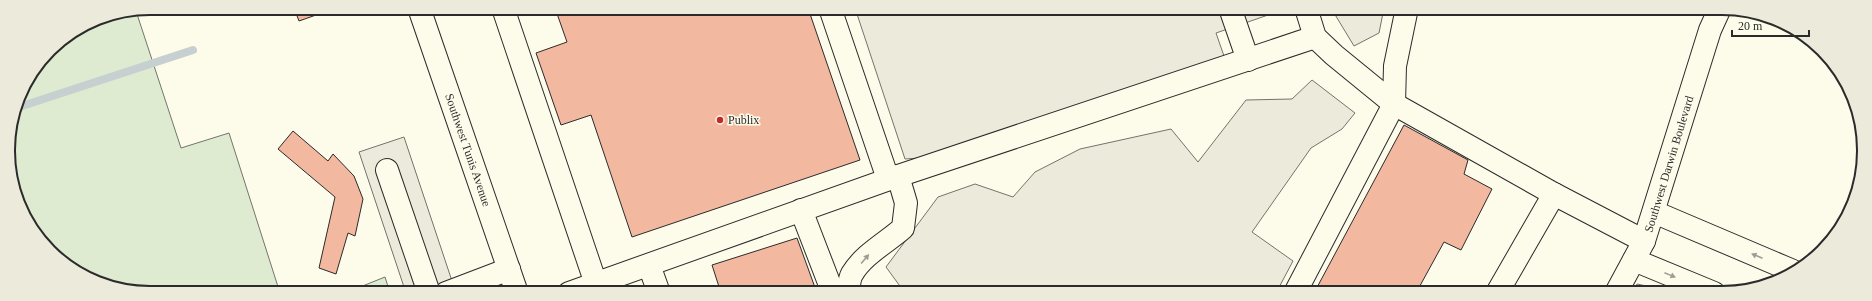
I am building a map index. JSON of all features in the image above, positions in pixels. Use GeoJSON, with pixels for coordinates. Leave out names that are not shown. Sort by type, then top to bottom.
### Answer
{"type":"FeatureCollection","features":[{"type":"Feature","properties":{"kind":"street","name":"Southwest Tunis Avenue"},"geometry":{"type":"LineString","coordinates":[[421,15],[515,286]]}},
{"type":"Feature","properties":{"kind":"street"},"geometry":{"type":"LineString","coordinates":[[505,15],[596,284]]}},
{"type":"Feature","properties":{"kind":"street"},"geometry":{"type":"LineString","coordinates":[[833,15],[893,178],[906,203],[903,228],[889,240],[872,251],[851,275],[849,286]]}},
{"type":"Feature","properties":{"kind":"street"},"geometry":{"type":"LineString","coordinates":[[1232,15],[1248,60]]}},
{"type":"Feature","properties":{"kind":"street"},"geometry":{"type":"LineString","coordinates":[[1308,15],[1315,38],[1394,104],[1554,194],[1644,241]]}},
{"type":"Feature","properties":{"kind":"street"},"geometry":{"type":"LineString","coordinates":[[1299,286],[1394,104],[1395,66],[1406,15]]}},
{"type":"Feature","properties":{"kind":"street","name":"Southwest Darwin Boulevard"},"geometry":{"type":"LineString","coordinates":[[1708,15],[1710,30]]}},
{"type":"Feature","properties":{"kind":"street","name":"Southwest Darwin Boulevard"},"geometry":{"type":"LineString","coordinates":[[1620,286],[1644,241],[1710,30],[1717,15]]}},
{"type":"Feature","properties":{"kind":"street"},"geometry":{"type":"LineString","coordinates":[[590,286],[893,178],[1315,38]]}},
{"type":"Feature","properties":{"kind":"street"},"geometry":{"type":"LineString","coordinates":[[387,170],[427,286]]}},
{"type":"Feature","properties":{"kind":"street"},"geometry":{"type":"LineString","coordinates":[[1501,286],[1554,194]]}},
{"type":"Feature","properties":{"kind":"street"},"geometry":{"type":"LineString","coordinates":[[801,210],[830,286]]}},
{"type":"Feature","properties":{"kind":"street"},"geometry":{"type":"LineString","coordinates":[[1654,212],[1787,269]]}},
{"type":"Feature","properties":{"kind":"street"},"geometry":{"type":"LineString","coordinates":[[1634,260],[1697,286]]}},
{"type":"Feature","properties":{"kind":"street"},"geometry":{"type":"LineString","coordinates":[[649,265],[656,286]]}},
{"type":"Feature","properties":{"kind":"street"},"geometry":{"type":"LineString","coordinates":[[464,286],[509,269]]}},
{"type":"Feature","properties":{"kind":"green space"},"geometry":{"type":"Polygon","coordinates":[[[138,16],[181,148],[229,133],[278,286],[142,286],[115,281],[99,276],[68,258],[43,233],[25,202],[16,168],[16,133],[20,115],[25,99],[43,68],[61,49],[83,33],[99,25],[138,16]]]}},
{"type":"Feature","properties":{"kind":"green space"},"geometry":{"type":"Polygon","coordinates":[[[385,277],[388,286],[362,286],[385,277]]]}},
{"type":"Feature","properties":{"kind":"green space"},"geometry":{"type":"Polygon","coordinates":[[[1637,284],[1646,286],[1636,286],[1637,284]]]}},
{"type":"Feature","properties":{"kind":"shaded area"},"geometry":{"type":"Polygon","coordinates":[[[857,15],[1268,15],[1216,33],[1224,56],[920,158],[905,159],[857,15]]]}},
{"type":"Feature","properties":{"kind":"shaded area"},"geometry":{"type":"Polygon","coordinates":[[[1335,15],[1383,15],[1379,33],[1354,46],[1335,15]]]}},
{"type":"Feature","properties":{"kind":"shaded area"},"geometry":{"type":"Polygon","coordinates":[[[1312,80],[1355,113],[1342,129],[1311,148],[1252,232],[1293,261],[1280,286],[900,286],[886,267],[938,197],[975,184],[1013,197],[1035,172],[1080,149],[1171,129],[1198,162],[1246,100],[1292,99],[1312,80]]]}},
{"type":"Feature","properties":{"kind":"shaded area"},"geometry":{"type":"Polygon","coordinates":[[[404,137],[454,286],[404,286],[359,152],[404,137]]]}},
{"type":"Feature","properties":{"kind":"building"},"geometry":{"type":"Polygon","coordinates":[[[297,15],[316,15],[299,21],[297,15]]]}},
{"type":"Feature","properties":{"kind":"building","name":"Publix"},"geometry":{"type":"Polygon","coordinates":[[[557,15],[810,15],[860,160],[632,237],[591,115],[561,125],[536,53],[567,42],[557,15]]]}},
{"type":"Feature","properties":{"kind":"building"},"geometry":{"type":"Polygon","coordinates":[[[1404,125],[1468,160],[1464,174],[1492,189],[1461,250],[1444,242],[1420,286],[1318,286],[1404,125]]]}},
{"type":"Feature","properties":{"kind":"building"},"geometry":{"type":"Polygon","coordinates":[[[293,131],[328,161],[333,154],[354,176],[363,199],[355,236],[348,233],[336,274],[319,268],[335,197],[278,149],[293,131]]]}},
{"type":"Feature","properties":{"kind":"building"},"geometry":{"type":"Polygon","coordinates":[[[797,238],[814,286],[719,286],[712,265],[797,238]]]}},
{"type":"Feature","properties":{"kind":"waterway"},"geometry":{"type":"LineString","coordinates":[[23,106],[193,50]]}},
{"type":"Feature","properties":{"kind":"place","name":"Publix"},"geometry":{"type":"Point","coordinates":[720,120]}}]}
